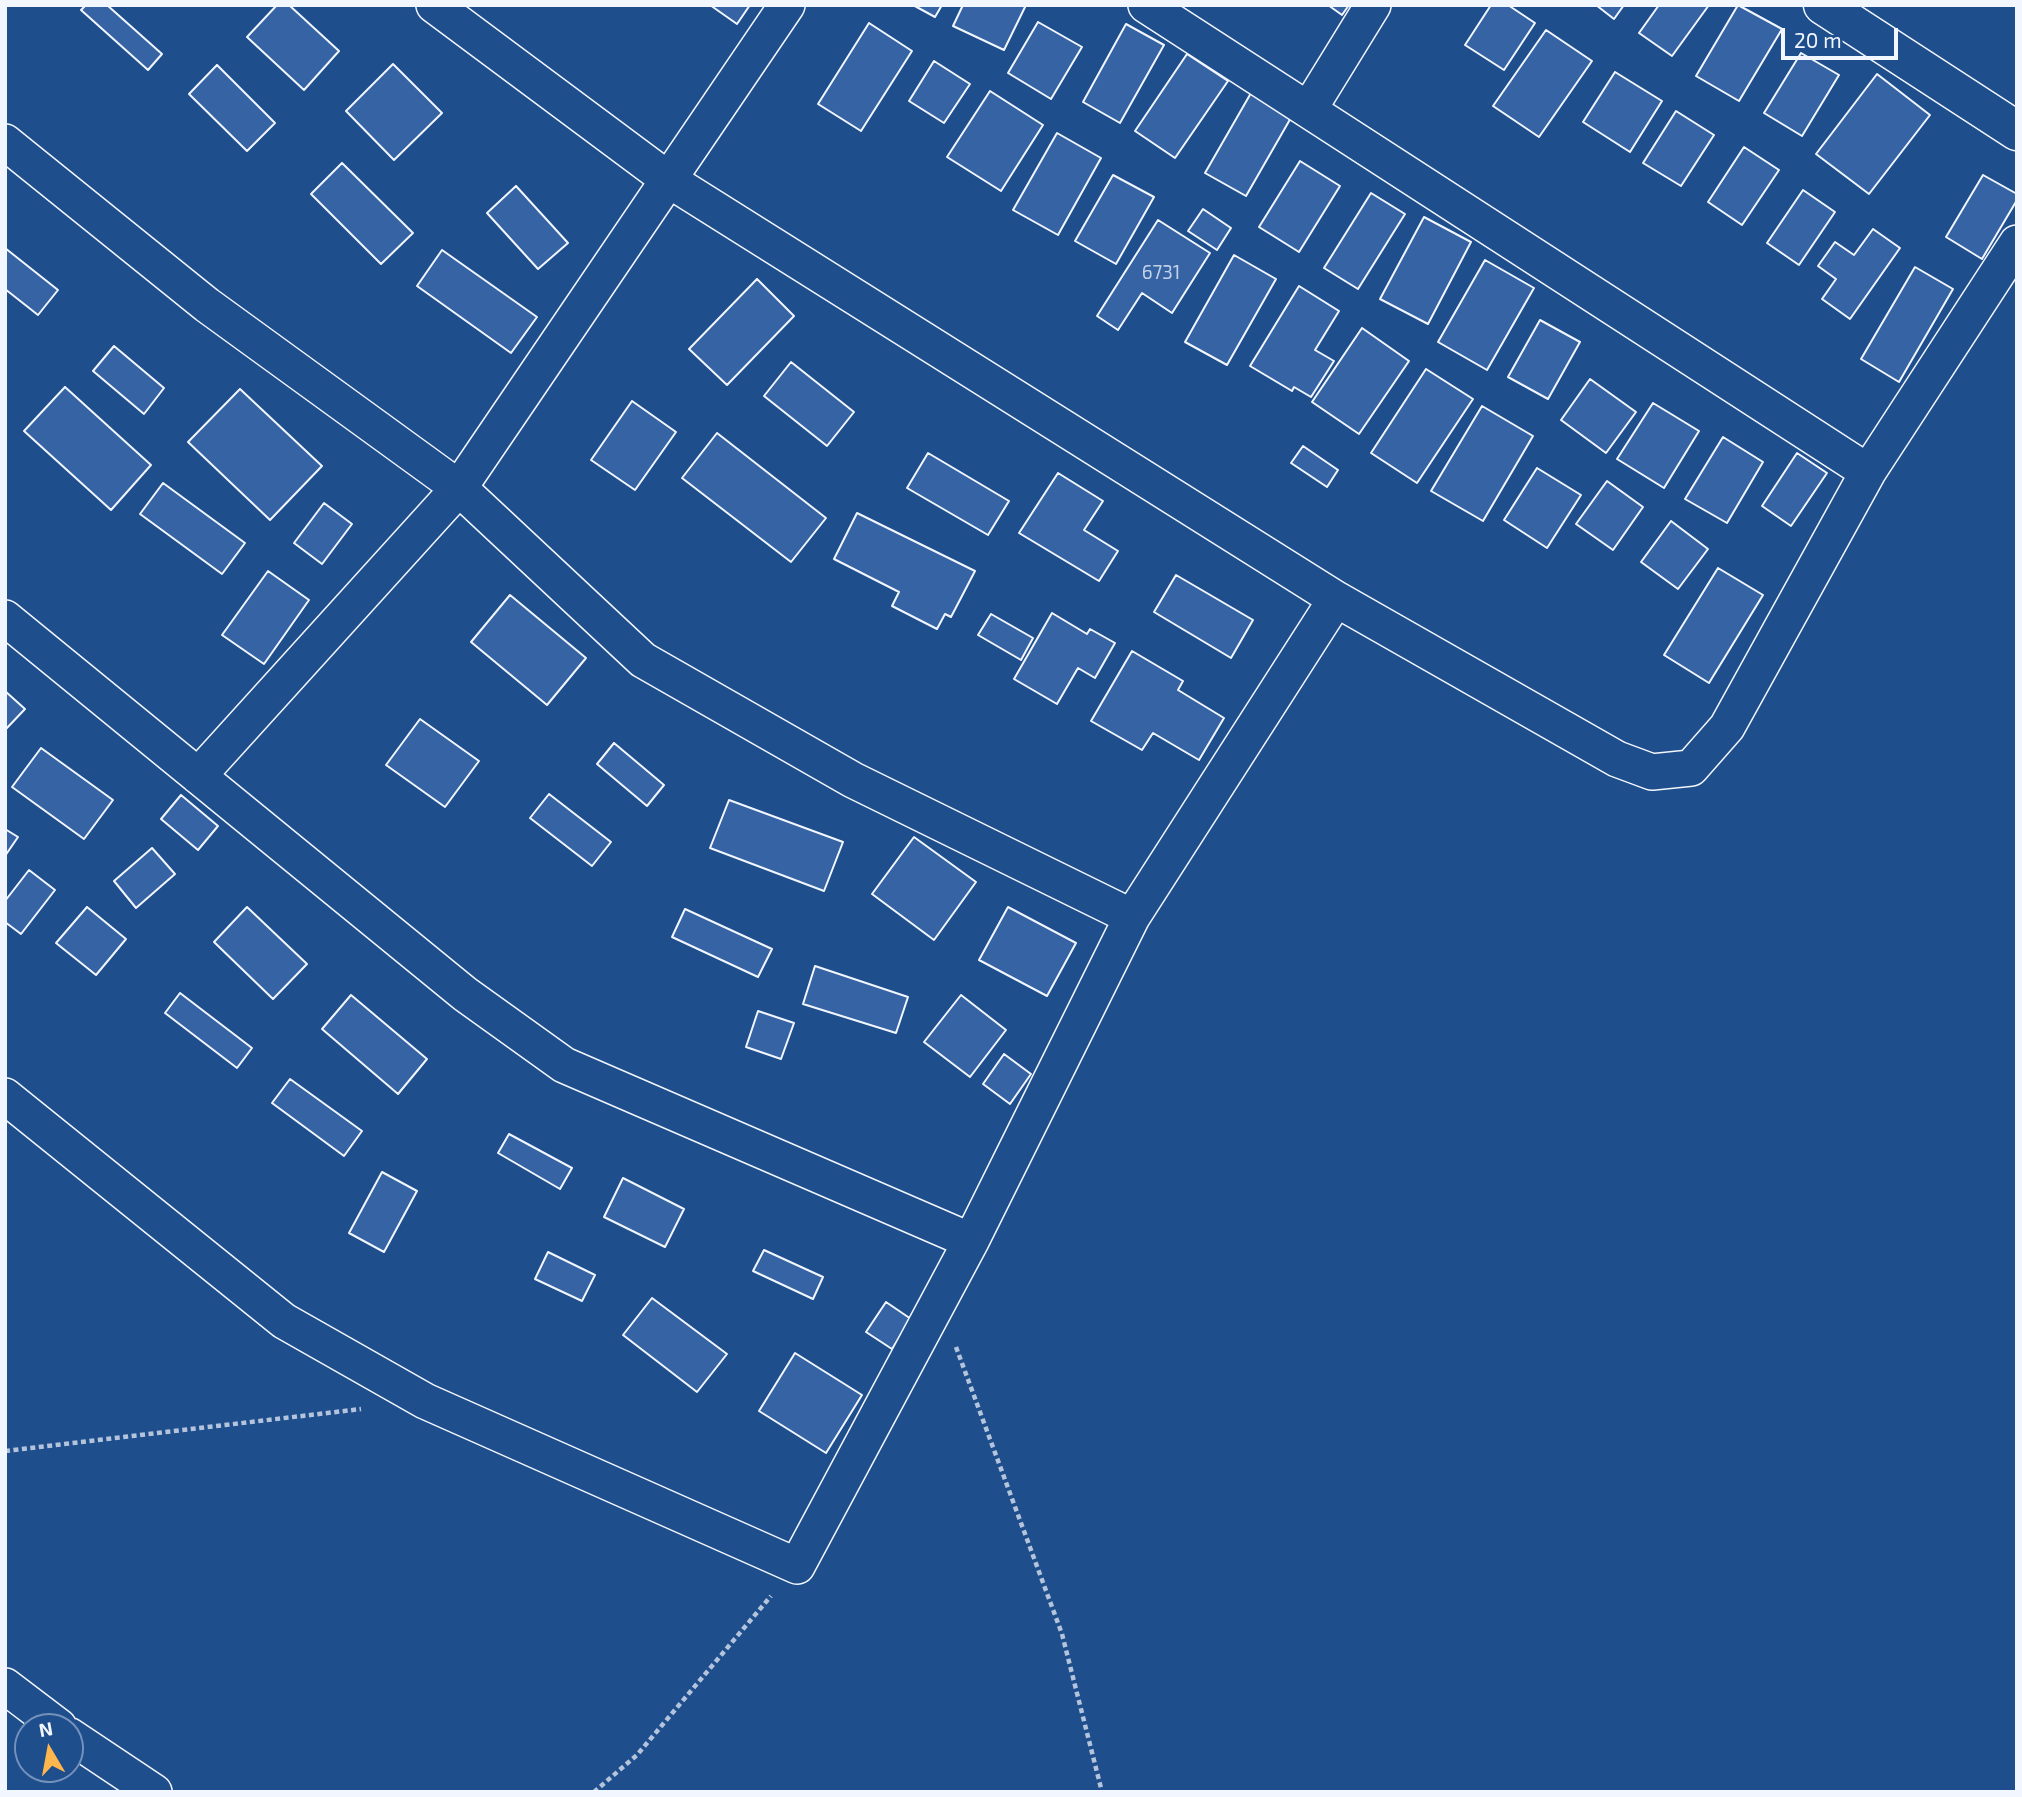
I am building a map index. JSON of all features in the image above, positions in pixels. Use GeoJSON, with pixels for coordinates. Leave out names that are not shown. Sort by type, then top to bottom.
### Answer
{"type":"FeatureCollection","features":[{"type":"Feature","properties":{"kind":"street"},"geometry":{"type":"LineString","coordinates":[[434,5],[669,180],[1336,599],[1617,759],[1652,772],[1691,768],[1727,727],[1868,472],[2017,243]]}},
{"type":"Feature","properties":{"kind":"street"},"geometry":{"type":"LineString","coordinates":[[198,776],[459,488],[787,5]]}},
{"type":"Feature","properties":{"kind":"street"},"geometry":{"type":"LineString","coordinates":[[1146,5],[1868,472]]}},
{"type":"Feature","properties":{"kind":"street"},"geometry":{"type":"LineString","coordinates":[[1309,109],[1373,5]]}},
{"type":"Feature","properties":{"kind":"street"},"geometry":{"type":"LineString","coordinates":[[1824,5],[2017,131]]}},
{"type":"Feature","properties":{"kind":"street"},"geometry":{"type":"LineString","coordinates":[[5,142],[207,305],[459,488],[643,660],[853,780],[1132,917]]}},
{"type":"Feature","properties":{"kind":"street"},"geometry":{"type":"LineString","coordinates":[[5,1096],[284,1321],[425,1401],[797,1566],[971,1241],[1132,917],[1336,599]]}},
{"type":"Feature","properties":{"kind":"street"},"geometry":{"type":"LineString","coordinates":[[5,618],[465,993],[564,1065],[971,1241]]}},
{"type":"Feature","properties":{"kind":"street"},"geometry":{"type":"LineString","coordinates":[[5,1686],[41,1713]]}},
{"type":"Feature","properties":{"kind":"street"},"geometry":{"type":"LineString","coordinates":[[84,1745],[154,1792]]}},
{"type":"Feature","properties":{"kind":"path"},"geometry":{"type":"LineString","coordinates":[[939,1301],[1062,1634],[1102,1792]]}},
{"type":"Feature","properties":{"kind":"path"},"geometry":{"type":"LineString","coordinates":[[5,1451],[425,1401]]}},
{"type":"Feature","properties":{"kind":"path"},"geometry":{"type":"LineString","coordinates":[[594,1792],[637,1755],[797,1566]]}},
{"type":"Feature","properties":{"kind":"building"},"geometry":{"type":"Polygon","coordinates":[[[86,5],[107,5],[162,54],[148,70],[81,10],[86,5]]]}},
{"type":"Feature","properties":{"kind":"building"},"geometry":{"type":"Polygon","coordinates":[[[277,5],[289,5],[339,51],[304,90],[247,37],[277,5]]]}},
{"type":"Feature","properties":{"kind":"building"},"geometry":{"type":"Polygon","coordinates":[[[710,5],[750,5],[737,24],[710,5]]]}},
{"type":"Feature","properties":{"kind":"building"},"geometry":{"type":"Polygon","coordinates":[[[913,5],[942,5],[935,17],[913,5]]]}},
{"type":"Feature","properties":{"kind":"building"},"geometry":{"type":"Polygon","coordinates":[[[963,5],[1026,5],[1004,50],[953,26],[963,5]]]}},
{"type":"Feature","properties":{"kind":"building"},"geometry":{"type":"Polygon","coordinates":[[[1328,5],[1349,5],[1342,15],[1328,5]]]}},
{"type":"Feature","properties":{"kind":"building"},"geometry":{"type":"Polygon","coordinates":[[[1491,5],[1508,5],[1535,23],[1504,70],[1465,45],[1491,5]]]}},
{"type":"Feature","properties":{"kind":"building"},"geometry":{"type":"Polygon","coordinates":[[[1596,5],[1624,5],[1614,19],[1596,5]]]}},
{"type":"Feature","properties":{"kind":"building"},"geometry":{"type":"Polygon","coordinates":[[[1659,5],[1709,5],[1672,56],[1639,33],[1659,5]]]}},
{"type":"Feature","properties":{"kind":"building"},"geometry":{"type":"Polygon","coordinates":[[[1738,5],[1782,29],[1739,101],[1696,76],[1738,5]]]}},
{"type":"Feature","properties":{"kind":"building"},"geometry":{"type":"Polygon","coordinates":[[[1038,22],[1082,47],[1051,99],[1008,73],[1038,22]]]}},
{"type":"Feature","properties":{"kind":"building"},"geometry":{"type":"Polygon","coordinates":[[[869,23],[912,51],[861,131],[818,104],[869,23]]]}},
{"type":"Feature","properties":{"kind":"building"},"geometry":{"type":"Polygon","coordinates":[[[1126,24],[1164,45],[1120,123],[1083,102],[1126,24]]]}},
{"type":"Feature","properties":{"kind":"building"},"geometry":{"type":"Polygon","coordinates":[[[1546,30],[1592,61],[1539,137],[1493,106],[1546,30]]]}},
{"type":"Feature","properties":{"kind":"building"},"geometry":{"type":"Polygon","coordinates":[[[1801,53],[1839,75],[1802,136],[1764,113],[1801,53]]]}},
{"type":"Feature","properties":{"kind":"building"},"geometry":{"type":"Polygon","coordinates":[[[1187,54],[1228,81],[1175,158],[1135,131],[1187,54]]]}},
{"type":"Feature","properties":{"kind":"building"},"geometry":{"type":"Polygon","coordinates":[[[934,61],[970,84],[944,123],[909,101],[934,61]]]}},
{"type":"Feature","properties":{"kind":"building"},"geometry":{"type":"Polygon","coordinates":[[[393,64],[442,113],[394,160],[346,111],[393,64]]]}},
{"type":"Feature","properties":{"kind":"building"},"geometry":{"type":"Polygon","coordinates":[[[217,65],[275,123],[247,151],[189,94],[217,65]]]}},
{"type":"Feature","properties":{"kind":"building"},"geometry":{"type":"Polygon","coordinates":[[[1615,72],[1662,101],[1630,152],[1583,122],[1615,72]]]}},
{"type":"Feature","properties":{"kind":"building"},"geometry":{"type":"Polygon","coordinates":[[[1877,74],[1930,115],[1869,194],[1816,154],[1877,74]]]}},
{"type":"Feature","properties":{"kind":"building"},"geometry":{"type":"Polygon","coordinates":[[[990,91],[1043,125],[1001,191],[947,157],[990,91]]]}},
{"type":"Feature","properties":{"kind":"building"},"geometry":{"type":"Polygon","coordinates":[[[1251,93],[1292,116],[1246,196],[1205,173],[1251,93]]]}},
{"type":"Feature","properties":{"kind":"building"},"geometry":{"type":"Polygon","coordinates":[[[1676,111],[1714,135],[1681,186],[1643,163],[1676,111]]]}},
{"type":"Feature","properties":{"kind":"building"},"geometry":{"type":"Polygon","coordinates":[[[1057,133],[1101,158],[1058,235],[1013,210],[1057,133]]]}},
{"type":"Feature","properties":{"kind":"building"},"geometry":{"type":"Polygon","coordinates":[[[1744,147],[1779,170],[1742,225],[1708,202],[1744,147]]]}},
{"type":"Feature","properties":{"kind":"building"},"geometry":{"type":"Polygon","coordinates":[[[1300,161],[1340,186],[1299,252],[1259,227],[1300,161]]]}},
{"type":"Feature","properties":{"kind":"building"},"geometry":{"type":"Polygon","coordinates":[[[342,163],[413,233],[381,264],[311,194],[342,163]]]}},
{"type":"Feature","properties":{"kind":"building"},"geometry":{"type":"Polygon","coordinates":[[[1113,175],[1154,197],[1116,264],[1075,241],[1113,175]]]}},
{"type":"Feature","properties":{"kind":"building"},"geometry":{"type":"Polygon","coordinates":[[[1983,175],[2017,194],[2017,200],[1982,259],[1946,237],[1983,175]]]}},
{"type":"Feature","properties":{"kind":"building"},"geometry":{"type":"Polygon","coordinates":[[[516,186],[568,243],[538,269],[487,213],[516,186]]]}},
{"type":"Feature","properties":{"kind":"building"},"geometry":{"type":"Polygon","coordinates":[[[1803,190],[1835,212],[1799,265],[1767,243],[1803,190]]]}},
{"type":"Feature","properties":{"kind":"building"},"geometry":{"type":"Polygon","coordinates":[[[1371,193],[1405,214],[1358,289],[1324,268],[1371,193]]]}},
{"type":"Feature","properties":{"kind":"building"},"geometry":{"type":"Polygon","coordinates":[[[1203,209],[1231,228],[1217,250],[1188,231],[1203,209]]]}},
{"type":"Feature","properties":{"kind":"building"},"geometry":{"type":"Polygon","coordinates":[[[1424,217],[1471,242],[1428,324],[1380,299],[1424,217]]]}},
{"type":"Feature","properties":{"kind":"building"},"geometry":{"type":"Polygon","coordinates":[[[1158,220],[1210,253],[1172,313],[1142,293],[1118,330],[1097,316],[1158,220]]]}},
{"type":"Feature","properties":{"kind":"building"},"geometry":{"type":"Polygon","coordinates":[[[1873,229],[1900,248],[1850,319],[1822,299],[1836,279],[1818,266],[1835,242],[1854,255],[1873,229]]]}},
{"type":"Feature","properties":{"kind":"building"},"geometry":{"type":"Polygon","coordinates":[[[5,248],[58,290],[38,315],[5,289],[5,248]]]}},
{"type":"Feature","properties":{"kind":"building"},"geometry":{"type":"Polygon","coordinates":[[[442,250],[537,317],[511,353],[417,286],[442,250]]]}},
{"type":"Feature","properties":{"kind":"building"},"geometry":{"type":"Polygon","coordinates":[[[1234,255],[1276,279],[1227,365],[1185,342],[1234,255]]]}},
{"type":"Feature","properties":{"kind":"building"},"geometry":{"type":"Polygon","coordinates":[[[1485,260],[1534,288],[1487,370],[1438,342],[1485,260]]]}},
{"type":"Feature","properties":{"kind":"building"},"geometry":{"type":"Polygon","coordinates":[[[1915,267],[1953,289],[1899,382],[1861,359],[1915,267]]]}},
{"type":"Feature","properties":{"kind":"building"},"geometry":{"type":"Polygon","coordinates":[[[757,279],[794,316],[727,385],[689,349],[757,279]]]}},
{"type":"Feature","properties":{"kind":"building"},"geometry":{"type":"Polygon","coordinates":[[[1299,286],[1339,311],[1315,350],[1334,361],[1311,397],[1294,387],[1292,391],[1250,366],[1299,286]]]}},
{"type":"Feature","properties":{"kind":"building"},"geometry":{"type":"Polygon","coordinates":[[[1540,320],[1580,342],[1548,399],[1508,377],[1540,320]]]}},
{"type":"Feature","properties":{"kind":"building"},"geometry":{"type":"Polygon","coordinates":[[[1362,328],[1409,361],[1359,434],[1312,402],[1362,328]]]}},
{"type":"Feature","properties":{"kind":"building"},"geometry":{"type":"Polygon","coordinates":[[[114,346],[164,388],[144,414],[93,371],[114,346]]]}},
{"type":"Feature","properties":{"kind":"building"},"geometry":{"type":"Polygon","coordinates":[[[791,362],[854,412],[827,446],[764,396],[791,362]]]}},
{"type":"Feature","properties":{"kind":"building"},"geometry":{"type":"Polygon","coordinates":[[[1426,369],[1473,399],[1417,483],[1371,453],[1426,369]]]}},
{"type":"Feature","properties":{"kind":"building"},"geometry":{"type":"Polygon","coordinates":[[[1590,379],[1636,412],[1606,453],[1561,420],[1590,379]]]}},
{"type":"Feature","properties":{"kind":"building"},"geometry":{"type":"Polygon","coordinates":[[[65,387],[151,465],[111,510],[24,431],[65,387]]]}},
{"type":"Feature","properties":{"kind":"building"},"geometry":{"type":"Polygon","coordinates":[[[240,389],[322,466],[270,520],[188,442],[240,389]]]}},
{"type":"Feature","properties":{"kind":"building"},"geometry":{"type":"Polygon","coordinates":[[[632,401],[676,432],[635,490],[591,460],[632,401]]]}},
{"type":"Feature","properties":{"kind":"building"},"geometry":{"type":"Polygon","coordinates":[[[1653,403],[1699,431],[1664,488],[1617,459],[1653,403]]]}},
{"type":"Feature","properties":{"kind":"building"},"geometry":{"type":"Polygon","coordinates":[[[1482,406],[1533,436],[1483,521],[1431,491],[1482,406]]]}},
{"type":"Feature","properties":{"kind":"building"},"geometry":{"type":"Polygon","coordinates":[[[717,433],[826,518],[791,562],[682,478],[717,433]]]}},
{"type":"Feature","properties":{"kind":"building"},"geometry":{"type":"Polygon","coordinates":[[[1723,437],[1763,462],[1727,523],[1685,499],[1723,437]]]}},
{"type":"Feature","properties":{"kind":"building"},"geometry":{"type":"Polygon","coordinates":[[[1303,446],[1338,470],[1327,487],[1291,463],[1303,446]]]}},
{"type":"Feature","properties":{"kind":"building"},"geometry":{"type":"Polygon","coordinates":[[[928,453],[1009,501],[988,535],[907,488],[928,453]]]}},
{"type":"Feature","properties":{"kind":"building"},"geometry":{"type":"Polygon","coordinates":[[[1797,453],[1827,473],[1791,526],[1762,506],[1797,453]]]}},
{"type":"Feature","properties":{"kind":"building"},"geometry":{"type":"Polygon","coordinates":[[[1537,468],[1581,495],[1547,548],[1504,520],[1537,468]]]}},
{"type":"Feature","properties":{"kind":"building"},"geometry":{"type":"Polygon","coordinates":[[[1058,473],[1103,501],[1084,530],[1118,551],[1099,581],[1019,533],[1058,473]]]}},
{"type":"Feature","properties":{"kind":"building"},"geometry":{"type":"Polygon","coordinates":[[[1607,481],[1643,507],[1613,550],[1576,524],[1607,481]]]}},
{"type":"Feature","properties":{"kind":"building"},"geometry":{"type":"Polygon","coordinates":[[[163,483],[245,543],[222,574],[140,514],[163,483]]]}},
{"type":"Feature","properties":{"kind":"building"},"geometry":{"type":"Polygon","coordinates":[[[324,503],[352,524],[322,564],[294,543],[324,503]]]}},
{"type":"Feature","properties":{"kind":"building"},"geometry":{"type":"Polygon","coordinates":[[[857,513],[975,571],[951,617],[945,614],[937,629],[892,606],[899,592],[834,559],[857,513]]]}},
{"type":"Feature","properties":{"kind":"building"},"geometry":{"type":"Polygon","coordinates":[[[1671,521],[1708,549],[1678,589],[1641,562],[1671,521]]]}},
{"type":"Feature","properties":{"kind":"building"},"geometry":{"type":"Polygon","coordinates":[[[1718,568],[1763,595],[1709,683],[1664,655],[1718,568]]]}},
{"type":"Feature","properties":{"kind":"building"},"geometry":{"type":"Polygon","coordinates":[[[268,571],[309,600],[264,664],[222,635],[268,571]]]}},
{"type":"Feature","properties":{"kind":"building"},"geometry":{"type":"Polygon","coordinates":[[[1176,575],[1253,620],[1231,658],[1154,612],[1176,575]]]}},
{"type":"Feature","properties":{"kind":"building"},"geometry":{"type":"Polygon","coordinates":[[[510,595],[586,658],[547,705],[471,642],[510,595]]]}},
{"type":"Feature","properties":{"kind":"building"},"geometry":{"type":"Polygon","coordinates":[[[1052,613],[1087,634],[1090,629],[1115,643],[1095,678],[1078,668],[1057,704],[1014,679],[1052,613]]]}},
{"type":"Feature","properties":{"kind":"building"},"geometry":{"type":"Polygon","coordinates":[[[991,614],[1033,638],[1021,660],[978,635],[991,614]]]}},
{"type":"Feature","properties":{"kind":"building"},"geometry":{"type":"Polygon","coordinates":[[[1132,651],[1183,681],[1178,690],[1224,718],[1199,760],[1153,733],[1142,750],[1091,721],[1132,651]]]}},
{"type":"Feature","properties":{"kind":"building"},"geometry":{"type":"Polygon","coordinates":[[[5,691],[25,709],[5,730],[5,691]]]}},
{"type":"Feature","properties":{"kind":"building"},"geometry":{"type":"Polygon","coordinates":[[[420,719],[479,761],[445,807],[386,765],[420,719]]]}},
{"type":"Feature","properties":{"kind":"building"},"geometry":{"type":"Polygon","coordinates":[[[614,743],[664,785],[647,806],[597,764],[614,743]]]}},
{"type":"Feature","properties":{"kind":"building"},"geometry":{"type":"Polygon","coordinates":[[[41,748],[113,800],[84,839],[12,787],[41,748]]]}},
{"type":"Feature","properties":{"kind":"building"},"geometry":{"type":"Polygon","coordinates":[[[549,794],[611,842],[592,866],[530,818],[549,794]]]}},
{"type":"Feature","properties":{"kind":"building"},"geometry":{"type":"Polygon","coordinates":[[[181,795],[218,826],[198,850],[161,819],[181,795]]]}},
{"type":"Feature","properties":{"kind":"building"},"geometry":{"type":"Polygon","coordinates":[[[729,800],[843,842],[824,891],[710,848],[729,800]]]}},
{"type":"Feature","properties":{"kind":"building"},"geometry":{"type":"Polygon","coordinates":[[[5,829],[18,837],[5,856],[5,829]]]}},
{"type":"Feature","properties":{"kind":"building"},"geometry":{"type":"Polygon","coordinates":[[[914,837],[976,882],[934,940],[872,894],[914,837]]]}},
{"type":"Feature","properties":{"kind":"building"},"geometry":{"type":"Polygon","coordinates":[[[152,848],[175,874],[136,908],[114,881],[152,848]]]}},
{"type":"Feature","properties":{"kind":"building"},"geometry":{"type":"Polygon","coordinates":[[[29,870],[55,890],[21,934],[5,922],[5,901],[29,870]]]}},
{"type":"Feature","properties":{"kind":"building"},"geometry":{"type":"Polygon","coordinates":[[[87,907],[126,939],[96,975],[56,943],[87,907]]]}},
{"type":"Feature","properties":{"kind":"building"},"geometry":{"type":"Polygon","coordinates":[[[247,907],[307,964],[273,999],[214,942],[247,907]]]}},
{"type":"Feature","properties":{"kind":"building"},"geometry":{"type":"Polygon","coordinates":[[[1008,907],[1076,943],[1047,996],[979,960],[1008,907]]]}},
{"type":"Feature","properties":{"kind":"building"},"geometry":{"type":"Polygon","coordinates":[[[685,909],[772,949],[758,977],[672,937],[685,909]]]}},
{"type":"Feature","properties":{"kind":"building"},"geometry":{"type":"Polygon","coordinates":[[[815,966],[908,997],[896,1033],[803,1004],[815,966]]]}},
{"type":"Feature","properties":{"kind":"building"},"geometry":{"type":"Polygon","coordinates":[[[180,993],[252,1048],[237,1068],[165,1013],[180,993]]]}},
{"type":"Feature","properties":{"kind":"building"},"geometry":{"type":"Polygon","coordinates":[[[351,995],[427,1059],[398,1094],[322,1029],[351,995]]]}},
{"type":"Feature","properties":{"kind":"building"},"geometry":{"type":"Polygon","coordinates":[[[961,995],[1006,1030],[970,1077],[924,1042],[961,995]]]}},
{"type":"Feature","properties":{"kind":"building"},"geometry":{"type":"Polygon","coordinates":[[[758,1011],[794,1023],[781,1059],[746,1047],[758,1011]]]}},
{"type":"Feature","properties":{"kind":"building"},"geometry":{"type":"Polygon","coordinates":[[[1004,1054],[1031,1074],[1010,1104],[983,1084],[1004,1054]]]}},
{"type":"Feature","properties":{"kind":"building"},"geometry":{"type":"Polygon","coordinates":[[[290,1079],[362,1131],[344,1156],[272,1103],[290,1079]]]}},
{"type":"Feature","properties":{"kind":"building"},"geometry":{"type":"Polygon","coordinates":[[[509,1134],[572,1168],[560,1189],[498,1153],[509,1134]]]}},
{"type":"Feature","properties":{"kind":"building"},"geometry":{"type":"Polygon","coordinates":[[[382,1172],[417,1191],[384,1252],[349,1233],[382,1172]]]}},
{"type":"Feature","properties":{"kind":"building"},"geometry":{"type":"Polygon","coordinates":[[[623,1178],[684,1209],[665,1247],[604,1217],[623,1178]]]}},
{"type":"Feature","properties":{"kind":"building"},"geometry":{"type":"Polygon","coordinates":[[[764,1250],[823,1277],[813,1299],[753,1271],[764,1250]]]}},
{"type":"Feature","properties":{"kind":"building"},"geometry":{"type":"Polygon","coordinates":[[[548,1252],[595,1275],[582,1301],[535,1279],[548,1252]]]}},
{"type":"Feature","properties":{"kind":"building"},"geometry":{"type":"Polygon","coordinates":[[[652,1298],[727,1354],[697,1392],[623,1335],[652,1298]]]}},
{"type":"Feature","properties":{"kind":"building"},"geometry":{"type":"Polygon","coordinates":[[[886,1302],[911,1319],[892,1349],[866,1332],[886,1302]]]}},
{"type":"Feature","properties":{"kind":"building"},"geometry":{"type":"Polygon","coordinates":[[[795,1353],[862,1395],[826,1453],[759,1411],[795,1353]]]}}]}
